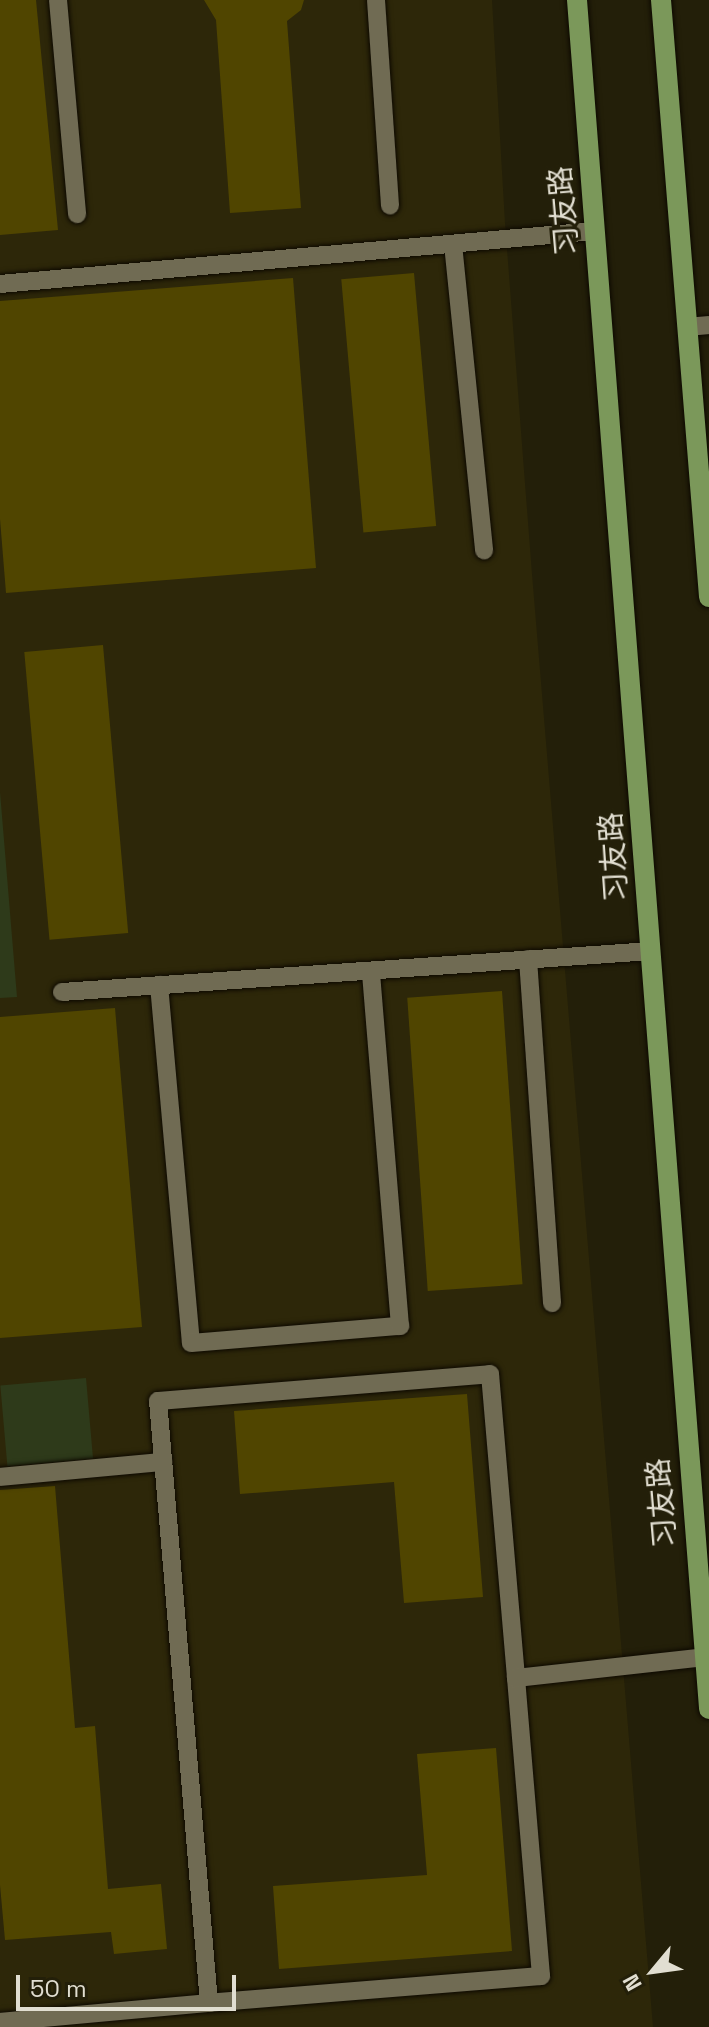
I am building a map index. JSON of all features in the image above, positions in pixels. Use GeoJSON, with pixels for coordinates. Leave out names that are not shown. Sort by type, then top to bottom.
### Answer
{"type":"FeatureCollection","features":[{"type":"Feature","properties":{"kind":"main road","name":"习友路"},"geometry":{"type":"LineString","coordinates":[[577,0],[709,1709]]}},
{"type":"Feature","properties":{"kind":"main road"},"geometry":{"type":"LineString","coordinates":[[661,0],[709,597]]}},
{"type":"Feature","properties":{"kind":"lane"},"geometry":{"type":"LineString","coordinates":[[58,0],[77,214]]}},
{"type":"Feature","properties":{"kind":"lane"},"geometry":{"type":"LineString","coordinates":[[376,0],[390,206]]}},
{"type":"Feature","properties":{"kind":"lane"},"geometry":{"type":"LineString","coordinates":[[0,284],[595,231]]}},
{"type":"Feature","properties":{"kind":"lane"},"geometry":{"type":"LineString","coordinates":[[453,244],[484,550]]}},
{"type":"Feature","properties":{"kind":"lane"},"geometry":{"type":"LineString","coordinates":[[687,327],[709,325]]}},
{"type":"Feature","properties":{"kind":"lane"},"geometry":{"type":"LineString","coordinates":[[62,992],[651,951]]}},
{"type":"Feature","properties":{"kind":"lane"},"geometry":{"type":"LineString","coordinates":[[528,959],[552,1303]]}},
{"type":"Feature","properties":{"kind":"lane"},"geometry":{"type":"LineString","coordinates":[[159,985],[191,1343],[400,1326],[371,971]]}},
{"type":"Feature","properties":{"kind":"lane"},"geometry":{"type":"LineString","coordinates":[[0,2022],[541,1976],[490,1374],[158,1401],[209,2003]]}},
{"type":"Feature","properties":{"kind":"lane"},"geometry":{"type":"LineString","coordinates":[[0,1477],[163,1462]]}},
{"type":"Feature","properties":{"kind":"lane"},"geometry":{"type":"LineString","coordinates":[[516,1678],[705,1657]]}},
{"type":"Feature","properties":{"kind":"shaded area"},"geometry":{"type":"Polygon","coordinates":[[[0,0],[492,0],[505,223],[532,574],[653,2027],[0,2027],[0,0]]]}},
{"type":"Feature","properties":{"kind":"green space"},"geometry":{"type":"Polygon","coordinates":[[[0,792],[17,997],[0,998],[0,792]]]}},
{"type":"Feature","properties":{"kind":"green space"},"geometry":{"type":"Polygon","coordinates":[[[86,1378],[93,1459],[7,1466],[0,1385],[86,1378]]]}},
{"type":"Feature","properties":{"kind":"building"},"geometry":{"type":"Polygon","coordinates":[[[0,0],[36,0],[58,230],[0,235],[0,0]]]}},
{"type":"Feature","properties":{"kind":"building"},"geometry":{"type":"Polygon","coordinates":[[[204,0],[304,0],[301,10],[287,21],[301,208],[230,213],[216,20],[204,0]]]}},
{"type":"Feature","properties":{"kind":"building"},"geometry":{"type":"Polygon","coordinates":[[[414,273],[436,526],[363,532],[341,279],[414,273]]]}},
{"type":"Feature","properties":{"kind":"building"},"geometry":{"type":"Polygon","coordinates":[[[293,278],[316,568],[6,593],[0,519],[0,301],[293,278]]]}},
{"type":"Feature","properties":{"kind":"building"},"geometry":{"type":"Polygon","coordinates":[[[103,645],[128,933],[49,940],[24,652],[103,645]]]}},
{"type":"Feature","properties":{"kind":"building"},"geometry":{"type":"Polygon","coordinates":[[[502,991],[523,1284],[428,1291],[407,998],[502,991]]]}},
{"type":"Feature","properties":{"kind":"building"},"geometry":{"type":"Polygon","coordinates":[[[115,1008],[142,1327],[0,1338],[0,1017],[115,1008]]]}},
{"type":"Feature","properties":{"kind":"building"},"geometry":{"type":"Polygon","coordinates":[[[467,1394],[483,1597],[404,1603],[394,1482],[240,1494],[234,1411],[467,1394]]]}},
{"type":"Feature","properties":{"kind":"building"},"geometry":{"type":"Polygon","coordinates":[[[55,1486],[75,1728],[95,1726],[108,1889],[161,1884],[167,1949],[114,1954],[111,1932],[5,1940],[0,1885],[0,1490],[55,1486]]]}},
{"type":"Feature","properties":{"kind":"building"},"geometry":{"type":"Polygon","coordinates":[[[496,1748],[512,1951],[279,1969],[273,1886],[427,1875],[417,1754],[496,1748]]]}}]}
